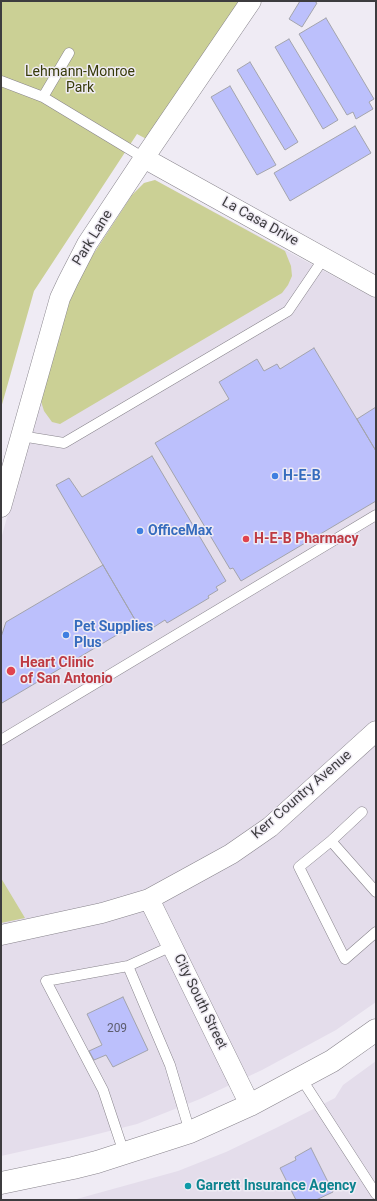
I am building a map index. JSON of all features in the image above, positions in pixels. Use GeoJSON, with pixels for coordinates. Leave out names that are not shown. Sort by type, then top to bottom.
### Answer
{"type":"FeatureCollection","features":[{"type":"Feature","properties":{"kind":"main road"},"geometry":{"type":"LineString","coordinates":[[1,1183],[74,1168],[190,1132],[250,1105],[301,1078],[332,1061],[376,1030]]}},
{"type":"Feature","properties":{"kind":"street","name":"Park Lane"},"geometry":{"type":"LineString","coordinates":[[1,507],[60,298],[68,280],[87,244],[251,1]]}},
{"type":"Feature","properties":{"kind":"street","name":"La Casa Drive"},"geometry":{"type":"LineString","coordinates":[[144,158],[376,287]]}},
{"type":"Feature","properties":{"kind":"street","name":"Kerr Country Avenue"},"geometry":{"type":"LineString","coordinates":[[1,935],[102,913],[149,899],[231,854],[270,827],[376,730]]}},
{"type":"Feature","properties":{"kind":"street","name":"City South Street"},"geometry":{"type":"LineString","coordinates":[[149,899],[250,1105]]}},
{"type":"Feature","properties":{"kind":"lane"},"geometry":{"type":"LineString","coordinates":[[43,98],[70,53]]}},
{"type":"Feature","properties":{"kind":"lane"},"geometry":{"type":"LineString","coordinates":[[1,81],[43,98],[144,158]]}},
{"type":"Feature","properties":{"kind":"lane"},"geometry":{"type":"LineString","coordinates":[[21,436],[64,443],[288,311],[324,258]]}},
{"type":"Feature","properties":{"kind":"lane"},"geometry":{"type":"LineString","coordinates":[[1,740],[376,516]]}},
{"type":"Feature","properties":{"kind":"lane"},"geometry":{"type":"LineString","coordinates":[[362,812],[331,841],[299,867],[344,959],[376,932]]}},
{"type":"Feature","properties":{"kind":"lane"},"geometry":{"type":"LineString","coordinates":[[331,841],[376,892]]}},
{"type":"Feature","properties":{"kind":"lane"},"geometry":{"type":"LineString","coordinates":[[124,1153],[103,1090],[46,981],[128,966],[172,946]]}},
{"type":"Feature","properties":{"kind":"lane"},"geometry":{"type":"LineString","coordinates":[[128,966],[170,1065],[190,1132]]}},
{"type":"Feature","properties":{"kind":"lane"},"geometry":{"type":"LineString","coordinates":[[301,1078],[376,1194]]}},
{"type":"Feature","properties":{"kind":"shaded area"},"geometry":{"type":"Polygon","coordinates":[[[155,180],[376,299],[376,1002],[336,1030],[262,1070],[200,1099],[137,1124],[1,1156],[1,539],[40,398],[132,195],[144,183],[155,180]]]}},
{"type":"Feature","properties":{"kind":"shaded area"},"geometry":{"type":"Polygon","coordinates":[[[376,1061],[376,1200],[73,1200],[178,1171],[226,1152],[335,1098],[343,1085],[376,1061]]]}},
{"type":"Feature","properties":{"kind":"green space","name":"Lehmann-Monroe Park"},"geometry":{"type":"Polygon","coordinates":[[[1,1],[246,1],[154,143],[137,134],[34,291],[1,408],[1,1]]]}},
{"type":"Feature","properties":{"kind":"green space"},"geometry":{"type":"Polygon","coordinates":[[[155,180],[285,251],[291,266],[292,276],[282,293],[60,424],[52,422],[44,411],[40,398],[69,297],[83,270],[132,195],[144,183],[155,180]]]}},
{"type":"Feature","properties":{"kind":"green space"},"geometry":{"type":"Polygon","coordinates":[[[1,878],[25,918],[1,923],[1,878]]]}},
{"type":"Feature","properties":{"kind":"building"},"geometry":{"type":"Polygon","coordinates":[[[300,1],[314,1],[317,3],[302,27],[289,19],[300,1]]]}},
{"type":"Feature","properties":{"kind":"building"},"geometry":{"type":"Polygon","coordinates":[[[326,18],[374,99],[369,102],[373,109],[356,119],[353,112],[347,115],[299,34],[326,18]]]}},
{"type":"Feature","properties":{"kind":"building"},"geometry":{"type":"Polygon","coordinates":[[[289,39],[338,120],[323,129],[275,47],[289,39]]]}},
{"type":"Feature","properties":{"kind":"building"},"geometry":{"type":"Polygon","coordinates":[[[250,62],[298,142],[285,150],[237,70],[250,62]]]}},
{"type":"Feature","properties":{"kind":"building"},"geometry":{"type":"Polygon","coordinates":[[[230,86],[276,165],[257,175],[211,97],[230,86]]]}},
{"type":"Feature","properties":{"kind":"building"},"geometry":{"type":"Polygon","coordinates":[[[355,126],[371,153],[290,201],[274,173],[355,126]]]}},
{"type":"Feature","properties":{"kind":"building","name":"H-E-B"},"geometry":{"type":"Polygon","coordinates":[[[314,348],[376,451],[376,501],[241,581],[233,568],[230,569],[155,443],[229,399],[219,382],[257,359],[264,371],[277,364],[280,369],[314,348]]]}},
{"type":"Feature","properties":{"kind":"building"},"geometry":{"type":"Polygon","coordinates":[[[376,407],[376,451],[357,419],[376,407]]]}},
{"type":"Feature","properties":{"kind":"building","name":"OfficeMax"},"geometry":{"type":"Polygon","coordinates":[[[152,456],[226,581],[216,587],[218,590],[208,596],[209,598],[167,623],[165,620],[154,627],[152,624],[141,630],[56,485],[69,478],[82,497],[152,456]]]}},
{"type":"Feature","properties":{"kind":"building"},"geometry":{"type":"Polygon","coordinates":[[[103,565],[137,623],[2,703],[1,637],[6,622],[103,565]]]}},
{"type":"Feature","properties":{"kind":"building"},"geometry":{"type":"Polygon","coordinates":[[[123,997],[148,1050],[113,1067],[106,1055],[94,1060],[89,1051],[102,1045],[87,1014],[123,997]]]}},
{"type":"Feature","properties":{"kind":"building"},"geometry":{"type":"Polygon","coordinates":[[[311,1148],[333,1192],[316,1200],[296,1200],[280,1168],[296,1160],[295,1157],[311,1148]]]}},
{"type":"Feature","properties":{"kind":"place","name":"H-E-B"},"geometry":{"type":"Point","coordinates":[275,476]}},
{"type":"Feature","properties":{"kind":"place","name":"OfficeMax"},"geometry":{"type":"Point","coordinates":[140,531]}},
{"type":"Feature","properties":{"kind":"place","name":"H-E-B Pharmacy"},"geometry":{"type":"Point","coordinates":[246,539]}},
{"type":"Feature","properties":{"kind":"place","name":"Pet Supplies Plus"},"geometry":{"type":"Point","coordinates":[66,635]}},
{"type":"Feature","properties":{"kind":"place","name":"Heart Clinic of San Antonio"},"geometry":{"type":"Point","coordinates":[11,671]}},
{"type":"Feature","properties":{"kind":"place","name":"Garrett Insurance Agency"},"geometry":{"type":"Point","coordinates":[188,1186]}}]}
